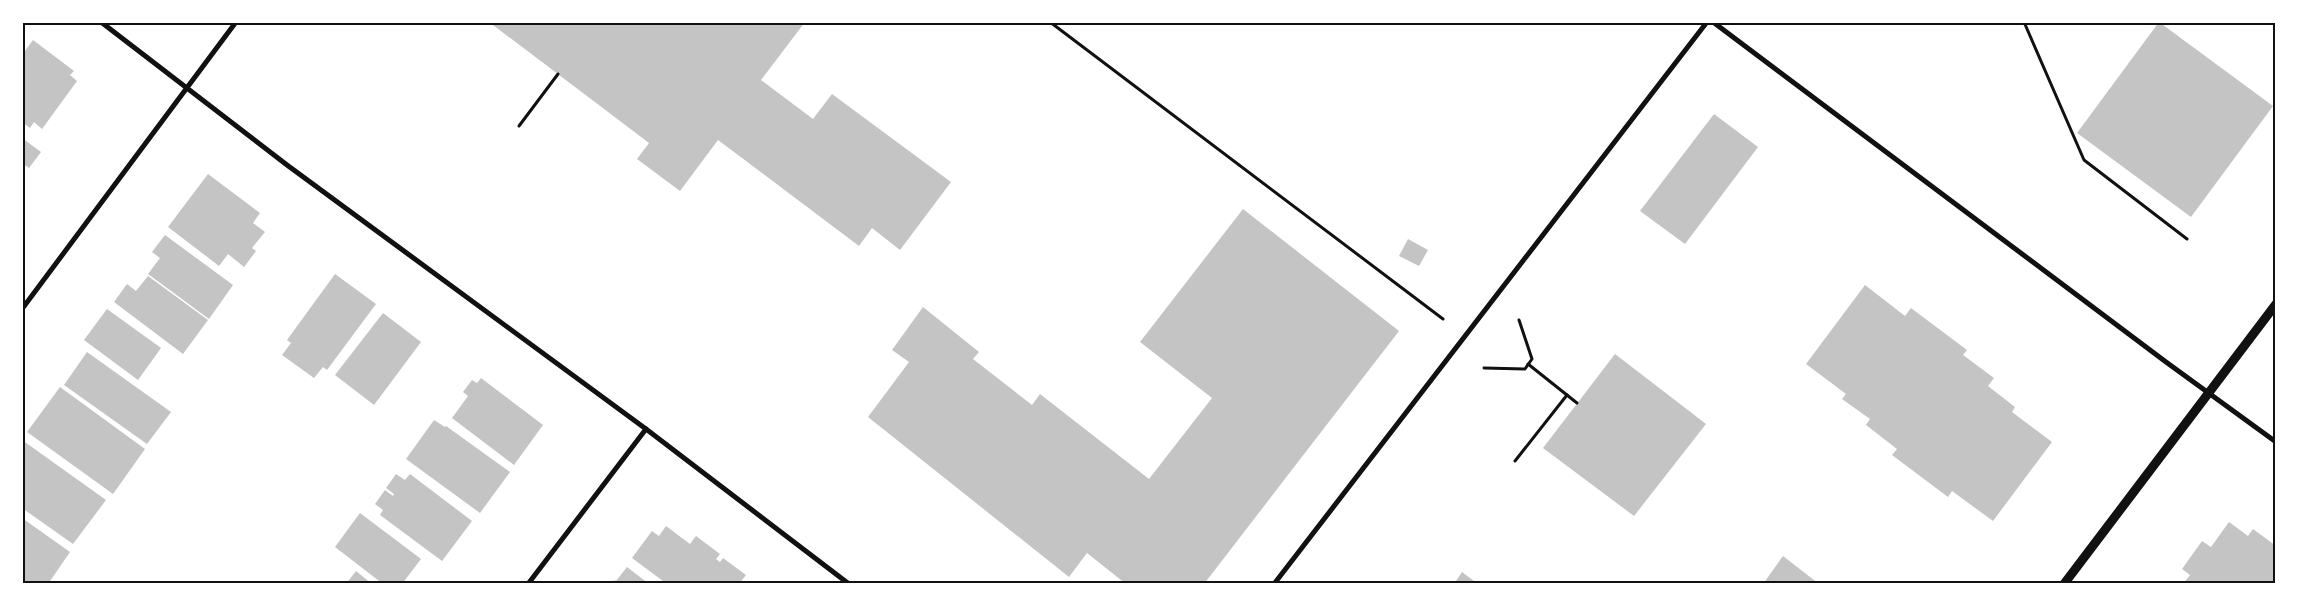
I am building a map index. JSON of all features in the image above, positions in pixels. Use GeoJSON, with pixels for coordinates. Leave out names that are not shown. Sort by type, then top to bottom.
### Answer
{"type":"FeatureCollection","features":[{"type":"Feature","properties":{"kind":"street"},"geometry":{"type":"LineString","coordinates":[[101,22],[287,165],[646,429],[850,584]]}},
{"type":"Feature","properties":{"kind":"street"},"geometry":{"type":"LineString","coordinates":[[22,309],[236,22]]}},
{"type":"Feature","properties":{"kind":"street"},"geometry":{"type":"LineString","coordinates":[[1274,584],[1707,22]]}},
{"type":"Feature","properties":{"kind":"street"},"geometry":{"type":"LineString","coordinates":[[1713,22],[2276,442]]}},
{"type":"Feature","properties":{"kind":"street"},"geometry":{"type":"LineString","coordinates":[[2064,584],[2276,304]]}},
{"type":"Feature","properties":{"kind":"street"},"geometry":{"type":"LineString","coordinates":[[528,584],[646,429]]}},
{"type":"Feature","properties":{"kind":"path"},"geometry":{"type":"LineString","coordinates":[[1050,22],[1443,320]]}},
{"type":"Feature","properties":{"kind":"path"},"geometry":{"type":"LineString","coordinates":[[2024,22],[2084,160],[2187,239]]}},
{"type":"Feature","properties":{"kind":"path"},"geometry":{"type":"LineString","coordinates":[[519,126],[558,74]]}},
{"type":"Feature","properties":{"kind":"path"},"geometry":{"type":"LineString","coordinates":[[1484,368],[1525,369],[1532,359],[1519,320]]}},
{"type":"Feature","properties":{"kind":"path"},"geometry":{"type":"LineString","coordinates":[[1528,364],[1577,403]]}},
{"type":"Feature","properties":{"kind":"path"},"geometry":{"type":"LineString","coordinates":[[1515,462],[1567,395]]}},
{"type":"Feature","properties":{"kind":"building"},"geometry":{"type":"Polygon","coordinates":[[[489,22],[805,22],[761,80],[813,119],[832,94],[951,182],[900,250],[872,228],[859,246],[718,140],[680,191],[637,159],[649,143],[489,22]]]}},
{"type":"Feature","properties":{"kind":"building"},"geometry":{"type":"Polygon","coordinates":[[[2159,22],[2273,106],[2191,217],[2077,133],[2159,22]]]}},
{"type":"Feature","properties":{"kind":"building"},"geometry":{"type":"Polygon","coordinates":[[[33,40],[74,71],[70,75],[77,81],[42,129],[34,122],[30,128],[22,122],[22,55],[33,40]]]}},
{"type":"Feature","properties":{"kind":"building"},"geometry":{"type":"Polygon","coordinates":[[[1714,114],[1758,147],[1685,244],[1640,211],[1714,114]]]}},
{"type":"Feature","properties":{"kind":"building"},"geometry":{"type":"Polygon","coordinates":[[[22,138],[41,152],[29,168],[22,163],[22,138]]]}},
{"type":"Feature","properties":{"kind":"building"},"geometry":{"type":"Polygon","coordinates":[[[208,174],[260,213],[253,223],[265,232],[252,248],[256,251],[244,267],[228,254],[219,266],[168,227],[208,174]]]}},
{"type":"Feature","properties":{"kind":"building"},"geometry":{"type":"Polygon","coordinates":[[[1243,209],[1399,331],[1204,584],[1126,584],[1087,553],[1069,577],[868,417],[909,362],[892,350],[923,307],[979,352],[973,359],[1032,405],[1040,394],[1149,479],[1212,398],[1140,342],[1243,209]]]}},
{"type":"Feature","properties":{"kind":"building"},"geometry":{"type":"Polygon","coordinates":[[[165,235],[233,285],[209,319],[148,274],[160,258],[152,252],[165,235]]]}},
{"type":"Feature","properties":{"kind":"building"},"geometry":{"type":"Polygon","coordinates":[[[1408,239],[1428,250],[1419,266],[1399,256],[1408,239]]]}},
{"type":"Feature","properties":{"kind":"building"},"geometry":{"type":"Polygon","coordinates":[[[335,274],[376,304],[327,370],[323,367],[314,378],[282,355],[291,343],[287,340],[335,274]]]}},
{"type":"Feature","properties":{"kind":"building"},"geometry":{"type":"Polygon","coordinates":[[[148,276],[208,320],[183,354],[114,302],[127,284],[136,291],[148,276]]]}},
{"type":"Feature","properties":{"kind":"building"},"geometry":{"type":"Polygon","coordinates":[[[1865,285],[1905,316],[1911,308],[1967,350],[1963,355],[1994,378],[1988,386],[2015,407],[2012,412],[2052,442],[1993,521],[1952,491],[1948,497],[1892,455],[1897,449],[1866,425],[1870,419],[1842,399],[1846,394],[1806,364],[1865,285]]]}},
{"type":"Feature","properties":{"kind":"building"},"geometry":{"type":"Polygon","coordinates":[[[107,309],[161,348],[138,380],[84,340],[107,309]]]}},
{"type":"Feature","properties":{"kind":"building"},"geometry":{"type":"Polygon","coordinates":[[[383,313],[421,342],[374,405],[335,375],[383,313]]]}},
{"type":"Feature","properties":{"kind":"building"},"geometry":{"type":"Polygon","coordinates":[[[87,352],[171,412],[147,444],[64,385],[87,352]]]}},
{"type":"Feature","properties":{"kind":"building"},"geometry":{"type":"Polygon","coordinates":[[[1615,354],[1706,424],[1634,516],[1543,448],[1615,354]]]}},
{"type":"Feature","properties":{"kind":"building"},"geometry":{"type":"Polygon","coordinates":[[[481,378],[543,425],[514,465],[452,418],[468,396],[463,392],[472,380],[477,383],[481,378]]]}},
{"type":"Feature","properties":{"kind":"building"},"geometry":{"type":"Polygon","coordinates":[[[60,387],[145,449],[113,494],[27,432],[60,387]]]}},
{"type":"Feature","properties":{"kind":"building"},"geometry":{"type":"Polygon","coordinates":[[[434,420],[446,426],[510,472],[480,513],[406,459],[434,420]]]}},
{"type":"Feature","properties":{"kind":"building"},"geometry":{"type":"Polygon","coordinates":[[[22,440],[106,500],[73,544],[22,508],[22,440]]]}},
{"type":"Feature","properties":{"kind":"building"},"geometry":{"type":"Polygon","coordinates":[[[396,474],[405,480],[410,474],[472,521],[442,561],[380,515],[383,510],[375,504],[385,490],[393,496],[394,494],[386,488],[396,474]]]}},
{"type":"Feature","properties":{"kind":"building"},"geometry":{"type":"Polygon","coordinates":[[[360,513],[421,559],[402,584],[383,584],[335,547],[360,513]]]}},
{"type":"Feature","properties":{"kind":"building"},"geometry":{"type":"Polygon","coordinates":[[[22,518],[70,552],[48,584],[22,584],[22,518]]]}},
{"type":"Feature","properties":{"kind":"building"},"geometry":{"type":"Polygon","coordinates":[[[2229,522],[2248,536],[2253,529],[2276,546],[2276,584],[2183,584],[2190,575],[2182,569],[2202,541],[2211,547],[2229,522]]]}},
{"type":"Feature","properties":{"kind":"building"},"geometry":{"type":"Polygon","coordinates":[[[666,526],[690,544],[696,536],[720,554],[716,559],[720,562],[723,558],[746,575],[739,584],[667,584],[632,558],[652,531],[659,536],[666,526]]]}},
{"type":"Feature","properties":{"kind":"building"},"geometry":{"type":"Polygon","coordinates":[[[1783,556],[1819,584],[1763,584],[1783,556]]]}},
{"type":"Feature","properties":{"kind":"building"},"geometry":{"type":"Polygon","coordinates":[[[627,567],[649,584],[612,584],[627,567]]]}},
{"type":"Feature","properties":{"kind":"building"},"geometry":{"type":"Polygon","coordinates":[[[356,571],[372,584],[346,584],[356,571]]]}},
{"type":"Feature","properties":{"kind":"building"},"geometry":{"type":"Polygon","coordinates":[[[1462,572],[1478,584],[1454,584],[1462,572]]]}}]}
